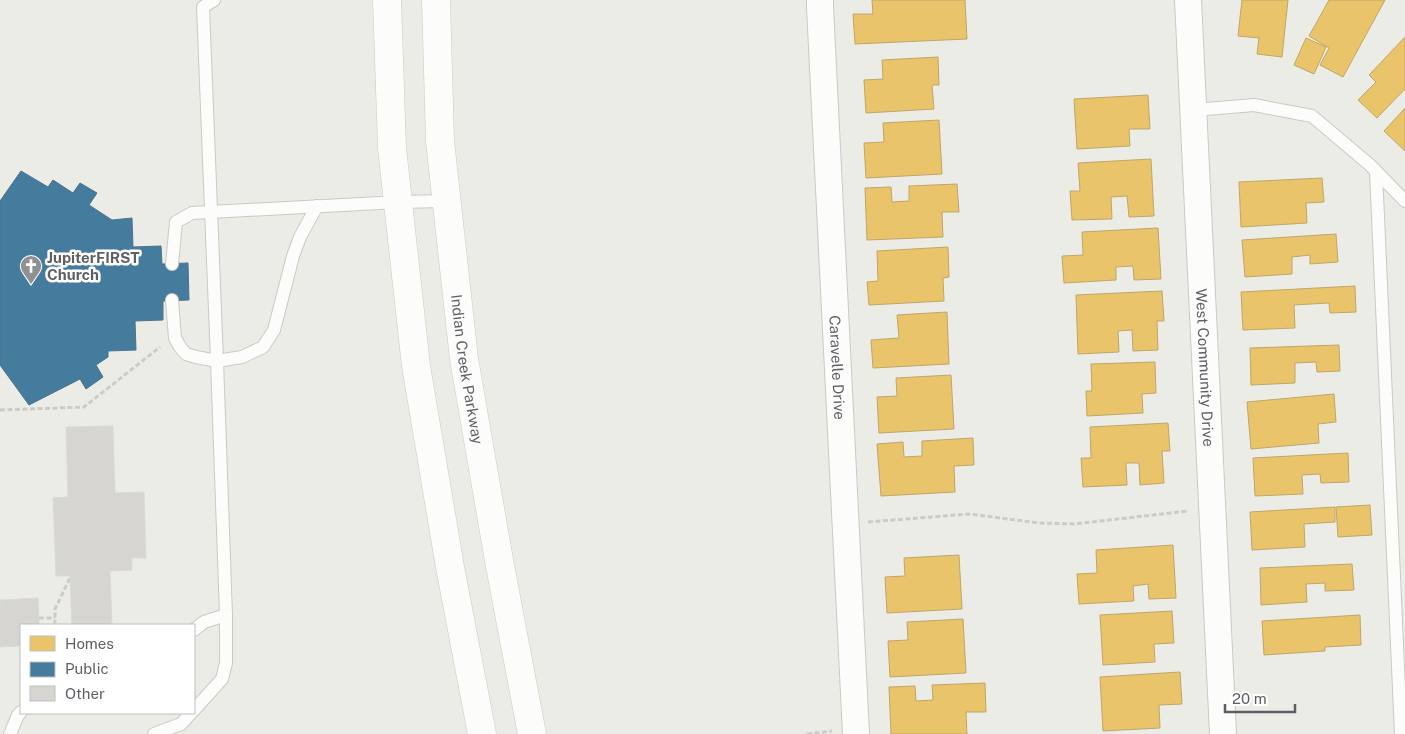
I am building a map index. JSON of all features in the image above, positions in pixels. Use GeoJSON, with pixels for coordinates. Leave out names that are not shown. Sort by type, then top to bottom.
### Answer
{"type":"FeatureCollection","features":[{"type":"Feature","properties":{"kind":"street"},"geometry":{"type":"LineString","coordinates":[[386,0],[392,148],[418,375],[450,567],[482,734]]}},
{"type":"Feature","properties":{"kind":"street","name":"Indian Creek Parkway"},"geometry":{"type":"LineString","coordinates":[[436,0],[440,141],[464,359],[500,566],[532,734]]}},
{"type":"Feature","properties":{"kind":"street","name":"Caravelle Drive"},"geometry":{"type":"LineString","coordinates":[[820,0],[846,732]]}},
{"type":"Feature","properties":{"kind":"street","name":"West Community Drive"},"geometry":{"type":"LineString","coordinates":[[1188,0],[1223,734]]}},
{"type":"Feature","properties":{"kind":"lane"},"geometry":{"type":"LineString","coordinates":[[195,709],[222,679],[226,662],[212,212],[203,7],[214,0]]}},
{"type":"Feature","properties":{"kind":"lane"},"geometry":{"type":"LineString","coordinates":[[1194,110],[1254,106],[1312,116],[1370,165],[1405,201]]}},
{"type":"Feature","properties":{"kind":"lane"},"geometry":{"type":"LineString","coordinates":[[1376,172],[1401,734]]}},
{"type":"Feature","properties":{"kind":"lane"},"geometry":{"type":"LineString","coordinates":[[172,264],[176,222],[192,213],[447,201]]}},
{"type":"Feature","properties":{"kind":"lane"},"geometry":{"type":"LineString","coordinates":[[172,300],[175,338],[186,354],[217,361],[242,357],[263,347],[274,330],[293,256],[300,237],[317,206]]}},
{"type":"Feature","properties":{"kind":"lane"},"geometry":{"type":"LineString","coordinates":[[1397,646],[1405,614]]}},
{"type":"Feature","properties":{"kind":"lane"},"geometry":{"type":"LineString","coordinates":[[195,629],[204,622],[226,615]]}},
{"type":"Feature","properties":{"kind":"lane"},"geometry":{"type":"LineString","coordinates":[[10,734],[20,713]]}},
{"type":"Feature","properties":{"kind":"lane"},"geometry":{"type":"LineString","coordinates":[[154,734],[180,724],[190,714]]}},
{"type":"Feature","properties":{"kind":"path"},"geometry":{"type":"LineString","coordinates":[[0,410],[84,407],[165,343]]}},
{"type":"Feature","properties":{"kind":"path"},"geometry":{"type":"LineString","coordinates":[[865,522],[969,514],[1074,524],[1191,511]]}},
{"type":"Feature","properties":{"kind":"path"},"geometry":{"type":"LineString","coordinates":[[55,624],[55,609],[70,578]]}},
{"type":"Feature","properties":{"kind":"path"},"geometry":{"type":"LineString","coordinates":[[39,618],[55,618]]}},
{"type":"Feature","properties":{"kind":"path"},"geometry":{"type":"LineString","coordinates":[[807,734],[846,732]]}},
{"type":"Feature","properties":{"kind":"building: Homes"},"geometry":{"type":"Polygon","coordinates":[[[872,0],[965,0],[967,39],[855,44],[853,14],[873,14],[872,0]]]}},
{"type":"Feature","properties":{"kind":"building: Homes"},"geometry":{"type":"Polygon","coordinates":[[[1242,0],[1288,0],[1282,57],[1257,54],[1259,38],[1238,36],[1242,0]]]}},
{"type":"Feature","properties":{"kind":"building: Homes"},"geometry":{"type":"Polygon","coordinates":[[[1329,0],[1385,0],[1343,77],[1320,65],[1329,48],[1309,36],[1329,0]]]}},
{"type":"Feature","properties":{"kind":"building: Homes"},"geometry":{"type":"Polygon","coordinates":[[[1405,37],[1405,89],[1377,118],[1358,100],[1376,82],[1369,75],[1405,37]]]}},
{"type":"Feature","properties":{"kind":"building: Homes"},"geometry":{"type":"Polygon","coordinates":[[[1306,38],[1326,47],[1314,74],[1294,65],[1306,38]]]}},
{"type":"Feature","properties":{"kind":"building: Homes"},"geometry":{"type":"Polygon","coordinates":[[[938,57],[939,85],[932,85],[934,109],[866,113],[864,80],[883,79],[882,60],[938,57]]]}},
{"type":"Feature","properties":{"kind":"building: Homes"},"geometry":{"type":"Polygon","coordinates":[[[1148,95],[1150,129],[1129,129],[1130,146],[1077,149],[1074,99],[1148,95]]]}},
{"type":"Feature","properties":{"kind":"building: Homes"},"geometry":{"type":"Polygon","coordinates":[[[1405,108],[1405,151],[1384,131],[1405,108]]]}},
{"type":"Feature","properties":{"kind":"building: Homes"},"geometry":{"type":"Polygon","coordinates":[[[939,120],[942,174],[866,178],[864,143],[884,142],[883,123],[939,120]]]}},
{"type":"Feature","properties":{"kind":"building: Homes"},"geometry":{"type":"Polygon","coordinates":[[[1151,159],[1154,216],[1129,217],[1127,196],[1111,197],[1112,219],[1072,220],[1070,191],[1080,191],[1078,163],[1151,159]]]}},
{"type":"Feature","properties":{"kind":"building: Homes"},"geometry":{"type":"Polygon","coordinates":[[[1322,178],[1324,202],[1306,203],[1307,223],[1241,227],[1239,182],[1322,178]]]}},
{"type":"Feature","properties":{"kind":"building: Homes"},"geometry":{"type":"Polygon","coordinates":[[[957,184],[959,212],[942,212],[943,237],[867,240],[865,188],[891,187],[892,202],[909,201],[909,186],[957,184]]]}},
{"type":"Feature","properties":{"kind":"building: Homes"},"geometry":{"type":"Polygon","coordinates":[[[1158,228],[1161,279],[1134,280],[1133,266],[1116,267],[1116,280],[1064,283],[1062,256],[1083,255],[1082,232],[1158,228]]]}},
{"type":"Feature","properties":{"kind":"building: Homes"},"geometry":{"type":"Polygon","coordinates":[[[1336,234],[1338,262],[1310,264],[1310,255],[1292,257],[1292,274],[1245,277],[1242,240],[1336,234]]]}},
{"type":"Feature","properties":{"kind":"building: Homes"},"geometry":{"type":"Polygon","coordinates":[[[948,247],[949,277],[943,278],[944,301],[869,305],[867,282],[878,281],[877,251],[948,247]]]}},
{"type":"Feature","properties":{"kind":"building: Homes"},"geometry":{"type":"Polygon","coordinates":[[[1355,286],[1356,312],[1330,313],[1329,303],[1294,305],[1295,328],[1243,330],[1241,292],[1355,286]]]}},
{"type":"Feature","properties":{"kind":"building: Homes"},"geometry":{"type":"Polygon","coordinates":[[[1162,291],[1164,321],[1157,321],[1158,350],[1133,351],[1132,330],[1118,331],[1119,352],[1078,354],[1076,295],[1162,291]]]}},
{"type":"Feature","properties":{"kind":"building: Homes"},"geometry":{"type":"Polygon","coordinates":[[[947,312],[949,364],[873,368],[871,340],[899,338],[897,315],[947,312]]]}},
{"type":"Feature","properties":{"kind":"building: Homes"},"geometry":{"type":"Polygon","coordinates":[[[1339,345],[1340,371],[1317,372],[1316,362],[1295,363],[1295,383],[1251,385],[1250,348],[1339,345]]]}},
{"type":"Feature","properties":{"kind":"building: Homes"},"geometry":{"type":"Polygon","coordinates":[[[1155,362],[1156,393],[1142,394],[1143,413],[1087,416],[1086,391],[1092,391],[1091,364],[1155,362]]]}},
{"type":"Feature","properties":{"kind":"building: Homes"},"geometry":{"type":"Polygon","coordinates":[[[951,375],[954,429],[879,433],[877,397],[897,396],[896,378],[951,375]]]}},
{"type":"Feature","properties":{"kind":"building: Homes"},"geometry":{"type":"Polygon","coordinates":[[[1334,394],[1336,422],[1318,424],[1319,443],[1251,449],[1247,402],[1334,394]]]}},
{"type":"Feature","properties":{"kind":"building: Homes"},"geometry":{"type":"Polygon","coordinates":[[[1168,423],[1170,451],[1162,451],[1164,483],[1140,485],[1139,463],[1126,463],[1127,485],[1083,487],[1081,458],[1091,458],[1090,427],[1168,423]]]}},
{"type":"Feature","properties":{"kind":"building: Homes"},"geometry":{"type":"Polygon","coordinates":[[[973,438],[974,465],[954,466],[955,492],[881,496],[877,444],[903,442],[904,457],[922,456],[922,441],[973,438]]]}},
{"type":"Feature","properties":{"kind":"building: Homes"},"geometry":{"type":"Polygon","coordinates":[[[1348,453],[1349,482],[1321,483],[1320,474],[1302,475],[1303,494],[1255,496],[1253,458],[1348,453]]]}},
{"type":"Feature","properties":{"kind":"building: Homes"},"geometry":{"type":"Polygon","coordinates":[[[1370,505],[1372,535],[1338,537],[1336,507],[1370,505]]]}},
{"type":"Feature","properties":{"kind":"building: Homes"},"geometry":{"type":"Polygon","coordinates":[[[1335,507],[1335,522],[1304,524],[1305,547],[1252,550],[1250,512],[1335,507]]]}},
{"type":"Feature","properties":{"kind":"building: Homes"},"geometry":{"type":"Polygon","coordinates":[[[1173,545],[1176,598],[1149,599],[1148,584],[1133,586],[1134,601],[1079,604],[1077,574],[1097,573],[1096,550],[1173,545]]]}},
{"type":"Feature","properties":{"kind":"building: Homes"},"geometry":{"type":"Polygon","coordinates":[[[959,555],[962,609],[887,613],[885,577],[905,576],[904,558],[959,555]]]}},
{"type":"Feature","properties":{"kind":"building: Homes"},"geometry":{"type":"Polygon","coordinates":[[[1352,564],[1354,590],[1325,591],[1325,583],[1306,584],[1307,602],[1261,605],[1260,568],[1352,564]]]}},
{"type":"Feature","properties":{"kind":"building: Homes"},"geometry":{"type":"Polygon","coordinates":[[[1172,611],[1174,643],[1154,644],[1155,662],[1103,665],[1100,615],[1172,611]]]}},
{"type":"Feature","properties":{"kind":"building: Homes"},"geometry":{"type":"Polygon","coordinates":[[[1360,615],[1361,645],[1325,647],[1325,651],[1264,655],[1262,621],[1360,615]]]}},
{"type":"Feature","properties":{"kind":"building: Homes"},"geometry":{"type":"Polygon","coordinates":[[[963,619],[966,673],[890,677],[888,641],[908,640],[907,622],[963,619]]]}},
{"type":"Feature","properties":{"kind":"building: Homes"},"geometry":{"type":"Polygon","coordinates":[[[1180,672],[1182,704],[1159,705],[1160,728],[1103,731],[1100,677],[1180,672]]]}},
{"type":"Feature","properties":{"kind":"building: Homes"},"geometry":{"type":"Polygon","coordinates":[[[985,683],[986,712],[966,712],[967,734],[891,734],[889,687],[915,686],[916,701],[933,700],[932,685],[985,683]]]}},
{"type":"Feature","properties":{"kind":"building: Public"},"geometry":{"type":"Polygon","coordinates":[[[21,171],[48,187],[53,180],[73,193],[80,183],[97,193],[89,205],[112,220],[132,218],[133,247],[161,246],[162,264],[188,263],[189,300],[163,301],[163,320],[135,321],[136,350],[108,351],[108,357],[96,365],[103,377],[86,389],[80,379],[29,405],[0,365],[0,201],[21,171]]]}},
{"type":"Feature","properties":{"kind":"building: Other"},"geometry":{"type":"Polygon","coordinates":[[[113,426],[115,493],[144,492],[146,558],[132,558],[132,570],[110,571],[112,624],[72,624],[70,576],[56,576],[53,498],[68,497],[66,427],[113,426]]]}},
{"type":"Feature","properties":{"kind":"building: Other"},"geometry":{"type":"Polygon","coordinates":[[[38,598],[39,624],[20,624],[20,646],[0,647],[0,600],[38,598]]]}},
{"type":"Feature","properties":{"kind":"place","name":"JupiterFIRST Church"},"geometry":{"type":"Point","coordinates":[31,285]}}]}
